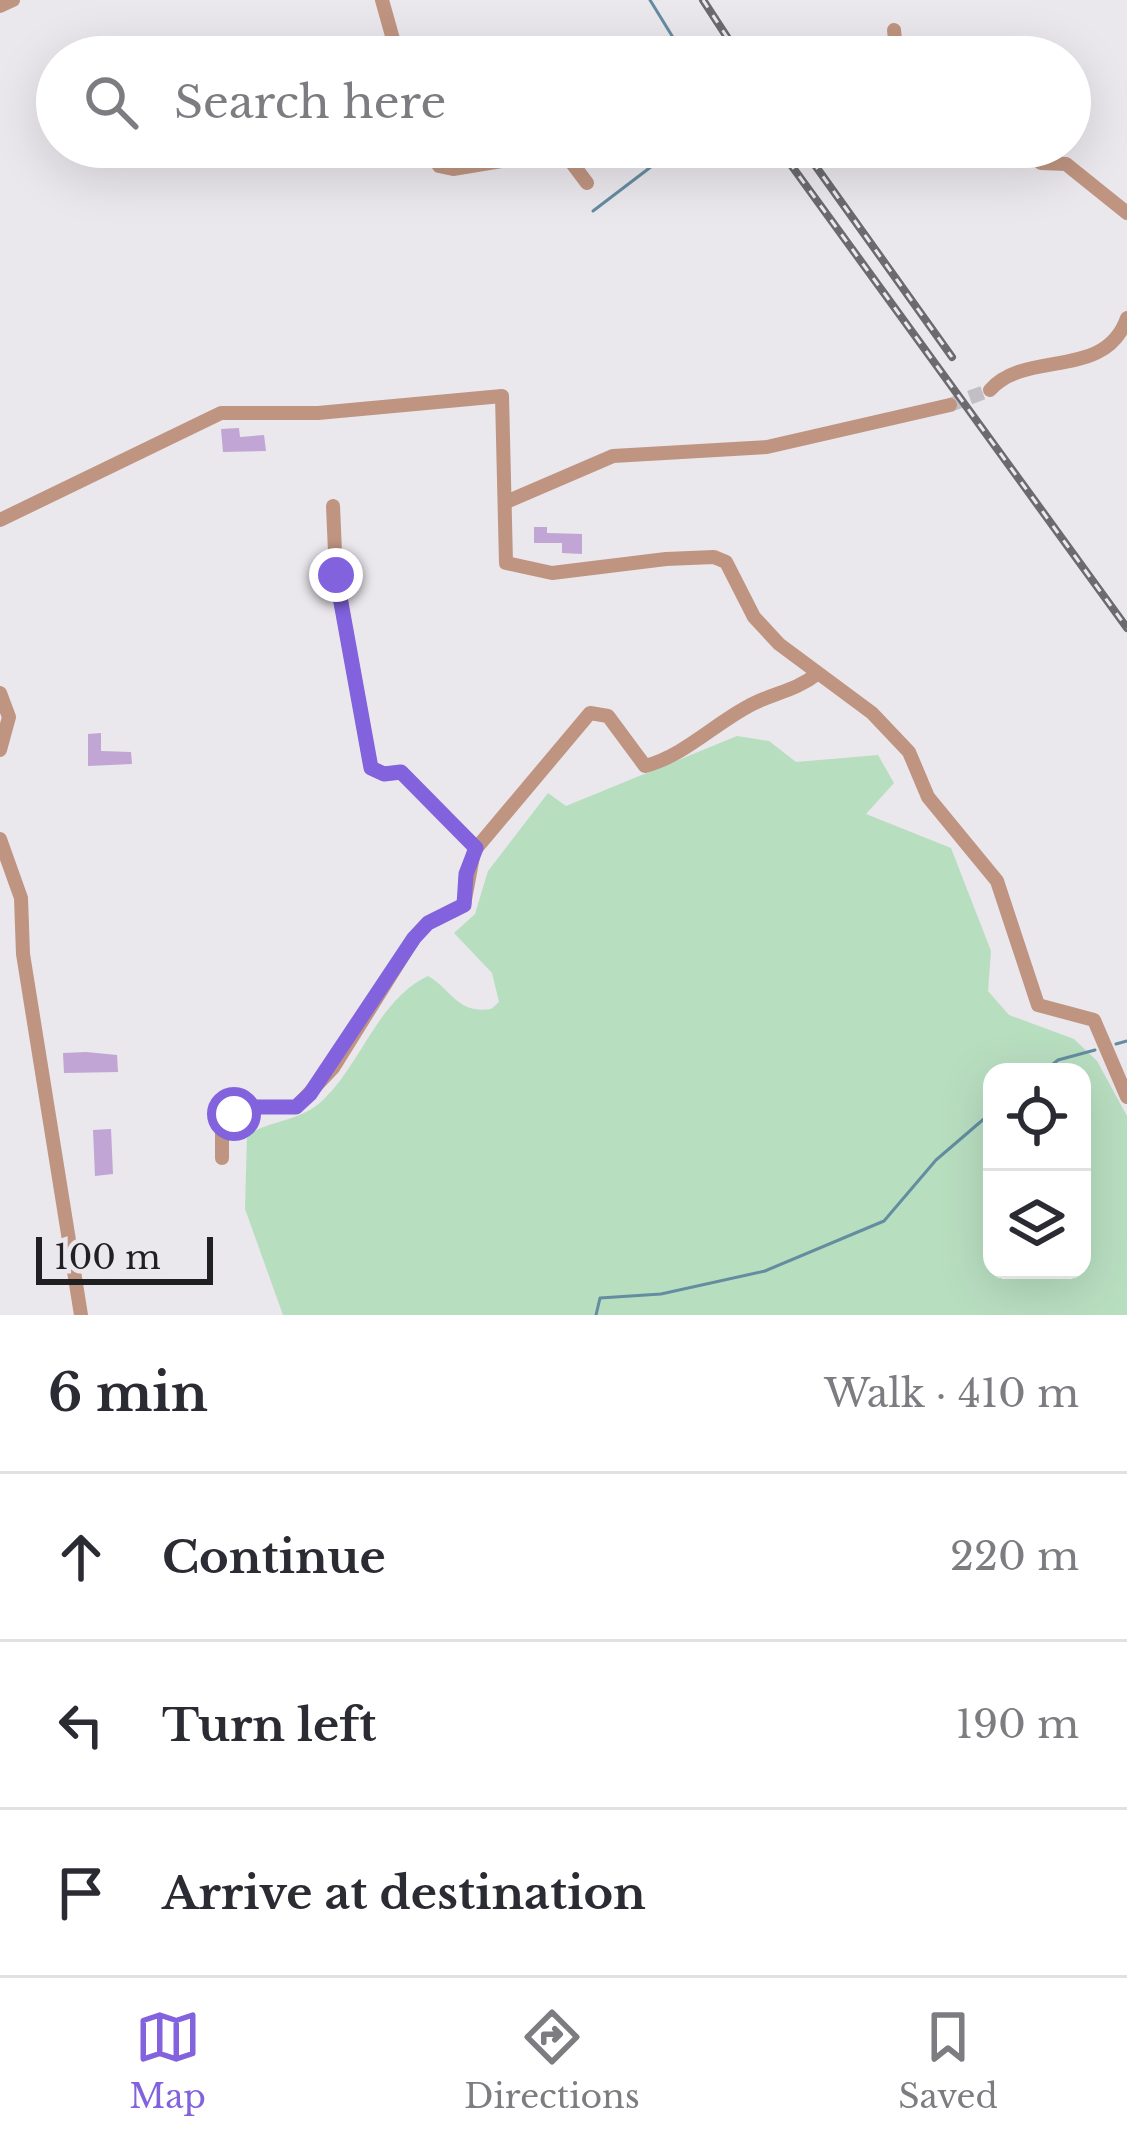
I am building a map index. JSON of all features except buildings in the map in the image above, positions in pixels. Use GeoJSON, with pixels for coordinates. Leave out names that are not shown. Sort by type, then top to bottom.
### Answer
{"type":"FeatureCollection","features":[{"type":"Feature","properties":{"kind":"street"},"geometry":{"type":"LineString","coordinates":[[0,6],[13,0]]}},
{"type":"Feature","properties":{"kind":"street"},"geometry":{"type":"LineString","coordinates":[[382,0],[392,36]]}},
{"type":"Feature","properties":{"kind":"street"},"geometry":{"type":"LineString","coordinates":[[894,30],[895,36]]}},
{"type":"Feature","properties":{"kind":"street"},"geometry":{"type":"LineString","coordinates":[[576,168],[587,183]]}},
{"type":"Feature","properties":{"kind":"street"},"geometry":{"type":"LineString","coordinates":[[1071,168],[1127,213]]}},
{"type":"Feature","properties":{"kind":"street"},"geometry":{"type":"LineString","coordinates":[[990,390],[1002,376],[1105,350],[1121,334],[1127,318]]}},
{"type":"Feature","properties":{"kind":"street"},"geometry":{"type":"LineString","coordinates":[[0,520],[221,412],[318,412],[502,396],[506,563],[513,568],[588,572],[666,559],[714,557],[726,562],[754,617],[817,674],[872,713],[909,752],[928,797],[997,881],[1038,1005],[1094,1020],[1127,1097]]}},
{"type":"Feature","properties":{"kind":"street"},"geometry":{"type":"LineString","coordinates":[[506,502],[613,456],[767,447],[950,405]]}},
{"type":"Feature","properties":{"kind":"street"},"geometry":{"type":"LineString","coordinates":[[333,506],[336,575],[371,768],[384,774],[401,772],[476,848]]}},
{"type":"Feature","properties":{"kind":"street"},"geometry":{"type":"LineString","coordinates":[[222,1158],[222,1122],[258,1107],[296,1107],[333,1068],[414,938],[428,923],[464,905],[466,874],[476,848],[590,713],[608,716],[645,766],[681,751],[749,705],[794,692],[817,674]]}},
{"type":"Feature","properties":{"kind":"street"},"geometry":{"type":"LineString","coordinates":[[0,693],[9,717],[0,750]]}},
{"type":"Feature","properties":{"kind":"street"},"geometry":{"type":"LineString","coordinates":[[0,839],[21,898],[23,955],[81,1315]]}},
{"type":"Feature","properties":{"kind":"green space"},"geometry":{"type":"Polygon","coordinates":[[[737,736],[769,741],[796,762],[878,755],[894,783],[866,814],[951,848],[991,951],[988,991],[1009,1015],[1074,1039],[1097,1061],[1127,1116],[1127,1315],[283,1315],[245,1209],[247,1135],[306,1112],[324,1099],[396,1000],[428,976],[470,1008],[491,1009],[499,1002],[492,973],[454,933],[475,914],[488,871],[548,793],[566,806],[737,736]]]}},
{"type":"Feature","properties":{"kind":"waterway"},"geometry":{"type":"LineString","coordinates":[[650,0],[672,36]]}},
{"type":"Feature","properties":{"kind":"waterway"},"geometry":{"type":"LineString","coordinates":[[593,211],[649,168]]}},
{"type":"Feature","properties":{"kind":"waterway"},"geometry":{"type":"LineString","coordinates":[[1116,1044],[1127,1041]]}},
{"type":"Feature","properties":{"kind":"waterway"},"geometry":{"type":"LineString","coordinates":[[1054,1063],[1095,1050]]}},
{"type":"Feature","properties":{"kind":"waterway"},"geometry":{"type":"LineString","coordinates":[[596,1315],[600,1298],[661,1294],[765,1271],[884,1221],[936,1160],[983,1120]]}},
{"type":"Feature","properties":{"kind":"tunnel"},"geometry":{"type":"LineString","coordinates":[[950,405],[990,390]]}},
{"type":"Feature","properties":{"kind":"railway"},"geometry":{"type":"LineString","coordinates":[[703,0],[726,36]]}},
{"type":"Feature","properties":{"kind":"railway"},"geometry":{"type":"LineString","coordinates":[[793,168],[1127,628]]}},
{"type":"Feature","properties":{"kind":"railway"},"geometry":{"type":"LineString","coordinates":[[817,168],[952,357]]}},
{"type":"Feature","properties":{"kind":"route"},"geometry":{"type":"LineString","coordinates":[[234,1114],[258,1107],[296,1107],[310,1094],[333,1068],[414,938],[428,923],[460,912],[476,848],[401,772],[384,774],[371,768],[336,575]]}}]}
